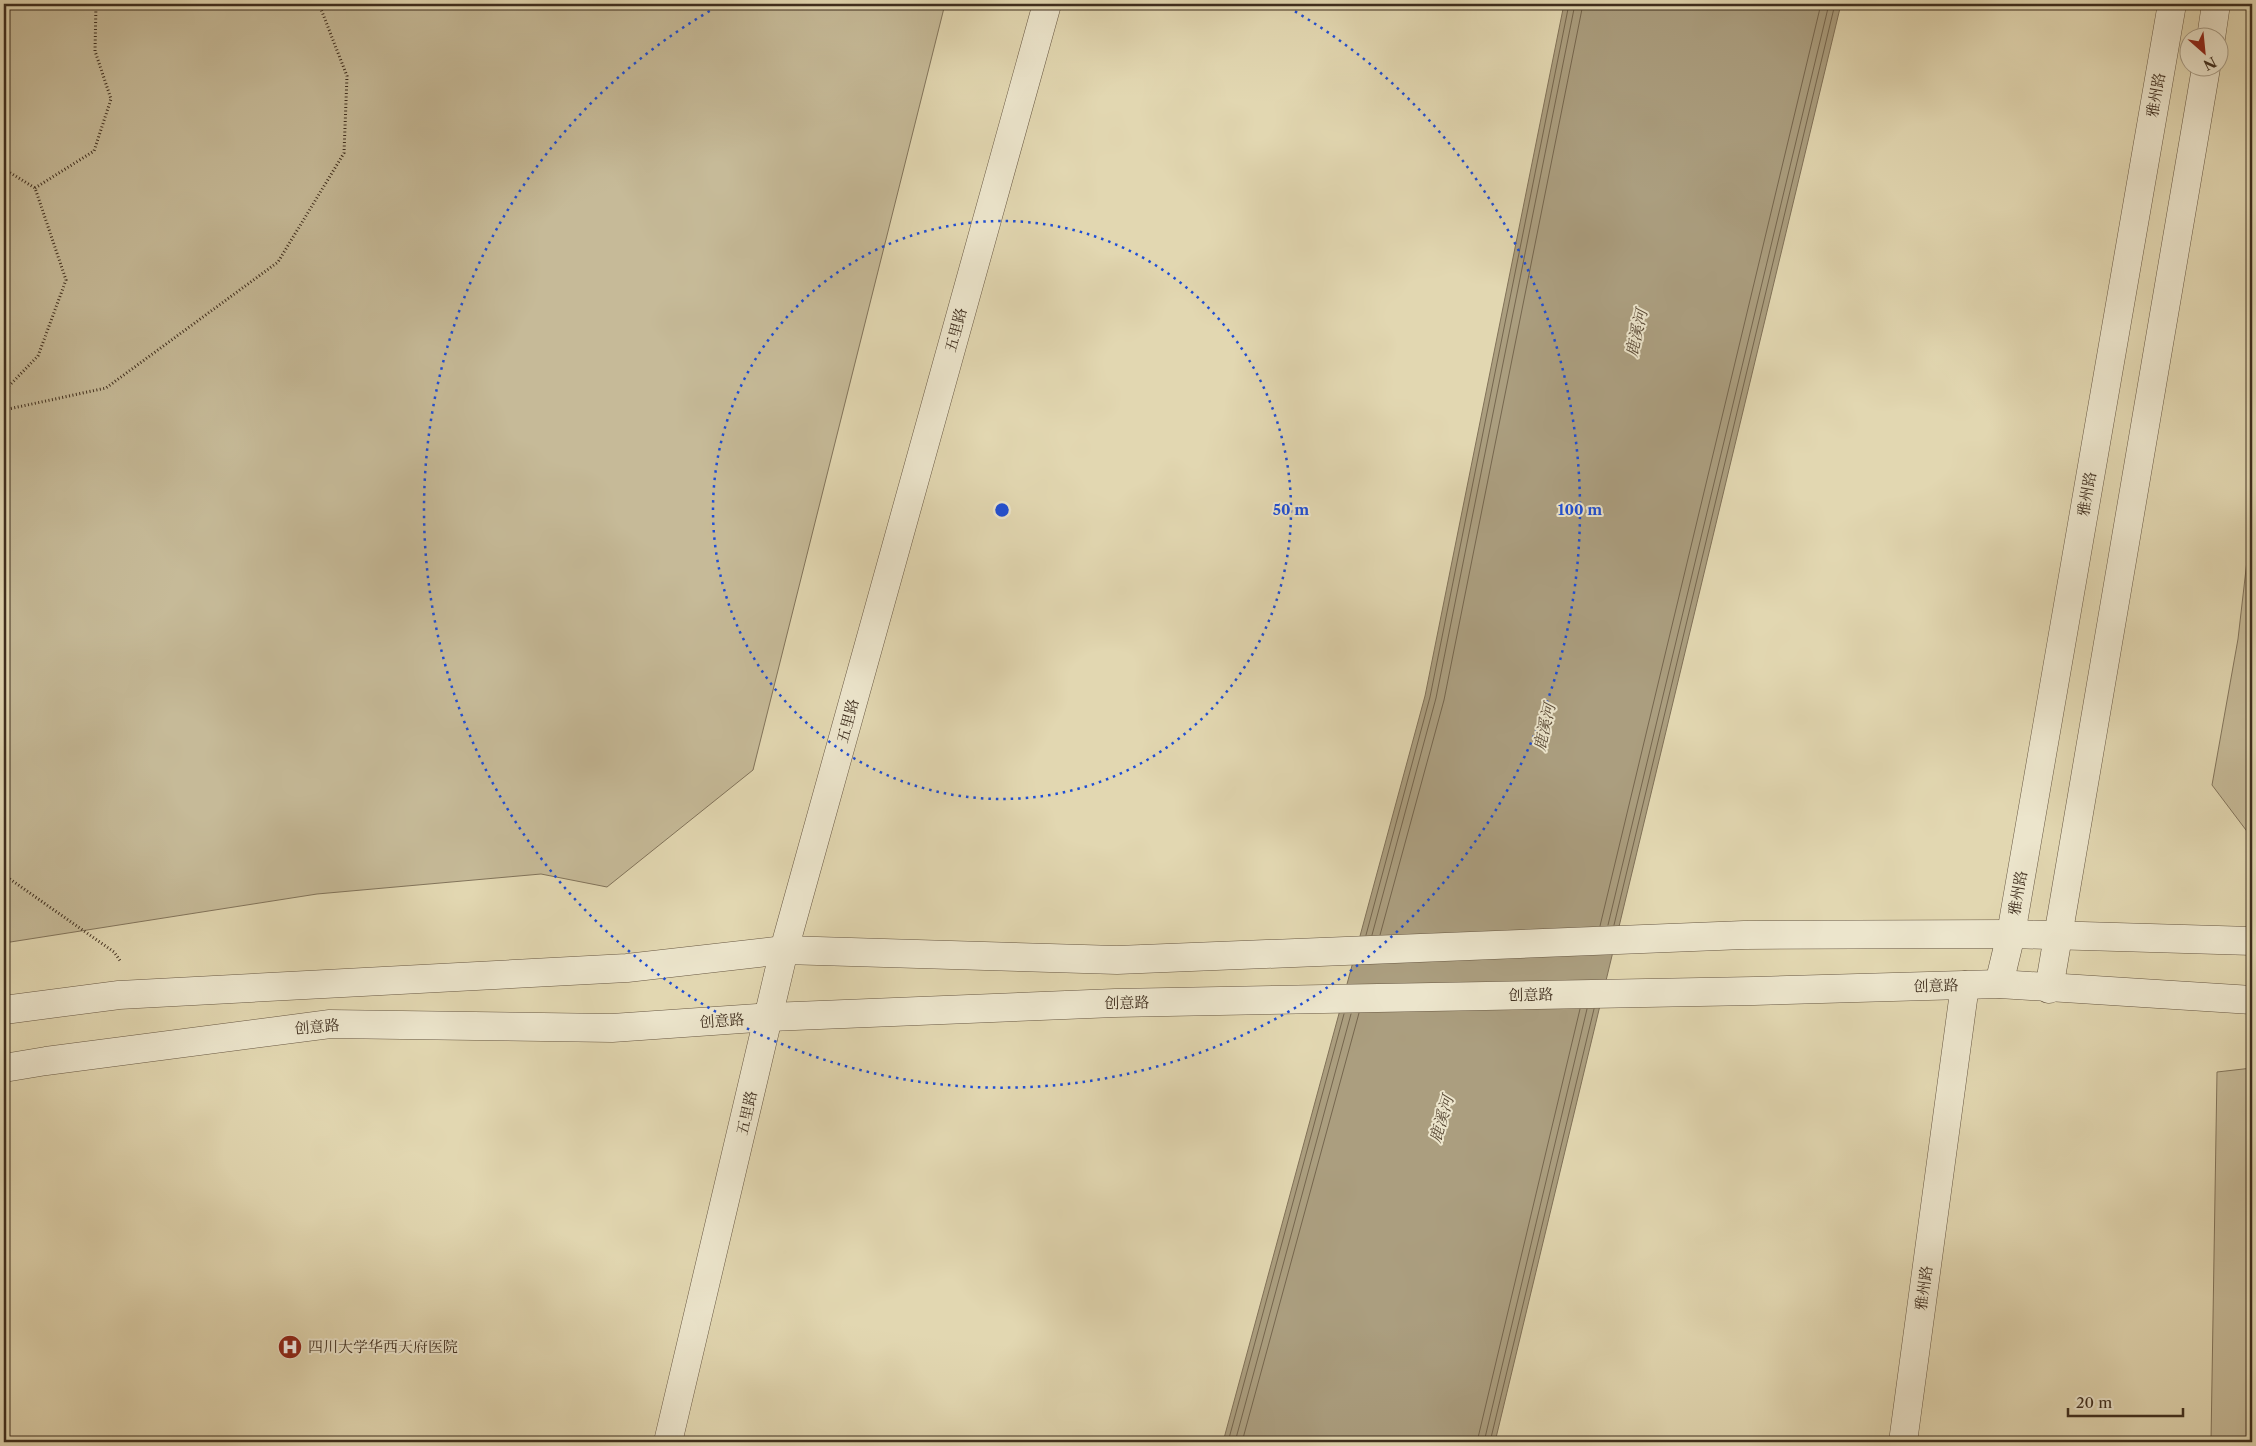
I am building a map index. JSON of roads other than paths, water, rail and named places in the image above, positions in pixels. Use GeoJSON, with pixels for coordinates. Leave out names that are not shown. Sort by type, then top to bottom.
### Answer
{"type":"FeatureCollection","features":[{"type":"Feature","properties":{"kind":"street","name":"五里路"},"geometry":{"type":"LineString","coordinates":[[668,1442],[770,1017],[784,950],[1046,4]]}},
{"type":"Feature","properties":{"kind":"street","name":"雅州路"},"geometry":{"type":"LineString","coordinates":[[1999,984],[2011,934],[2172,4]]}},
{"type":"Feature","properties":{"kind":"street"},"geometry":{"type":"LineString","coordinates":[[2212,28],[2216,4]]}},
{"type":"Feature","properties":{"kind":"street"},"geometry":{"type":"LineString","coordinates":[[2049,989],[2204,78]]}},
{"type":"Feature","properties":{"kind":"street"},"geometry":{"type":"LineString","coordinates":[[4,1010],[141,994],[627,968],[784,950],[1116,960],[1744,935],[2011,934],[2252,941]]}},
{"type":"Feature","properties":{"kind":"street","name":"创意路"},"geometry":{"type":"LineString","coordinates":[[4,1068],[330,1024],[612,1028],[770,1017],[1115,1002],[1754,991],[1999,984],[2049,989],[2252,1000]]}},
{"type":"Feature","properties":{"kind":"street","name":"雅州路"},"geometry":{"type":"LineString","coordinates":[[1903,1442],[1965,985]]}},
{"type":"Feature","properties":{"kind":"water","name":"鹿溪河"},"geometry":{"type":"Polygon","coordinates":[[[1564,4],[1841,4],[1495,1442],[1223,1442],[1425,696],[1564,4]]]}},
{"type":"Feature","properties":{"kind":"place","name":"四川大学华西天府医院"},"geometry":{"type":"Point","coordinates":[290,1347]}}]}
